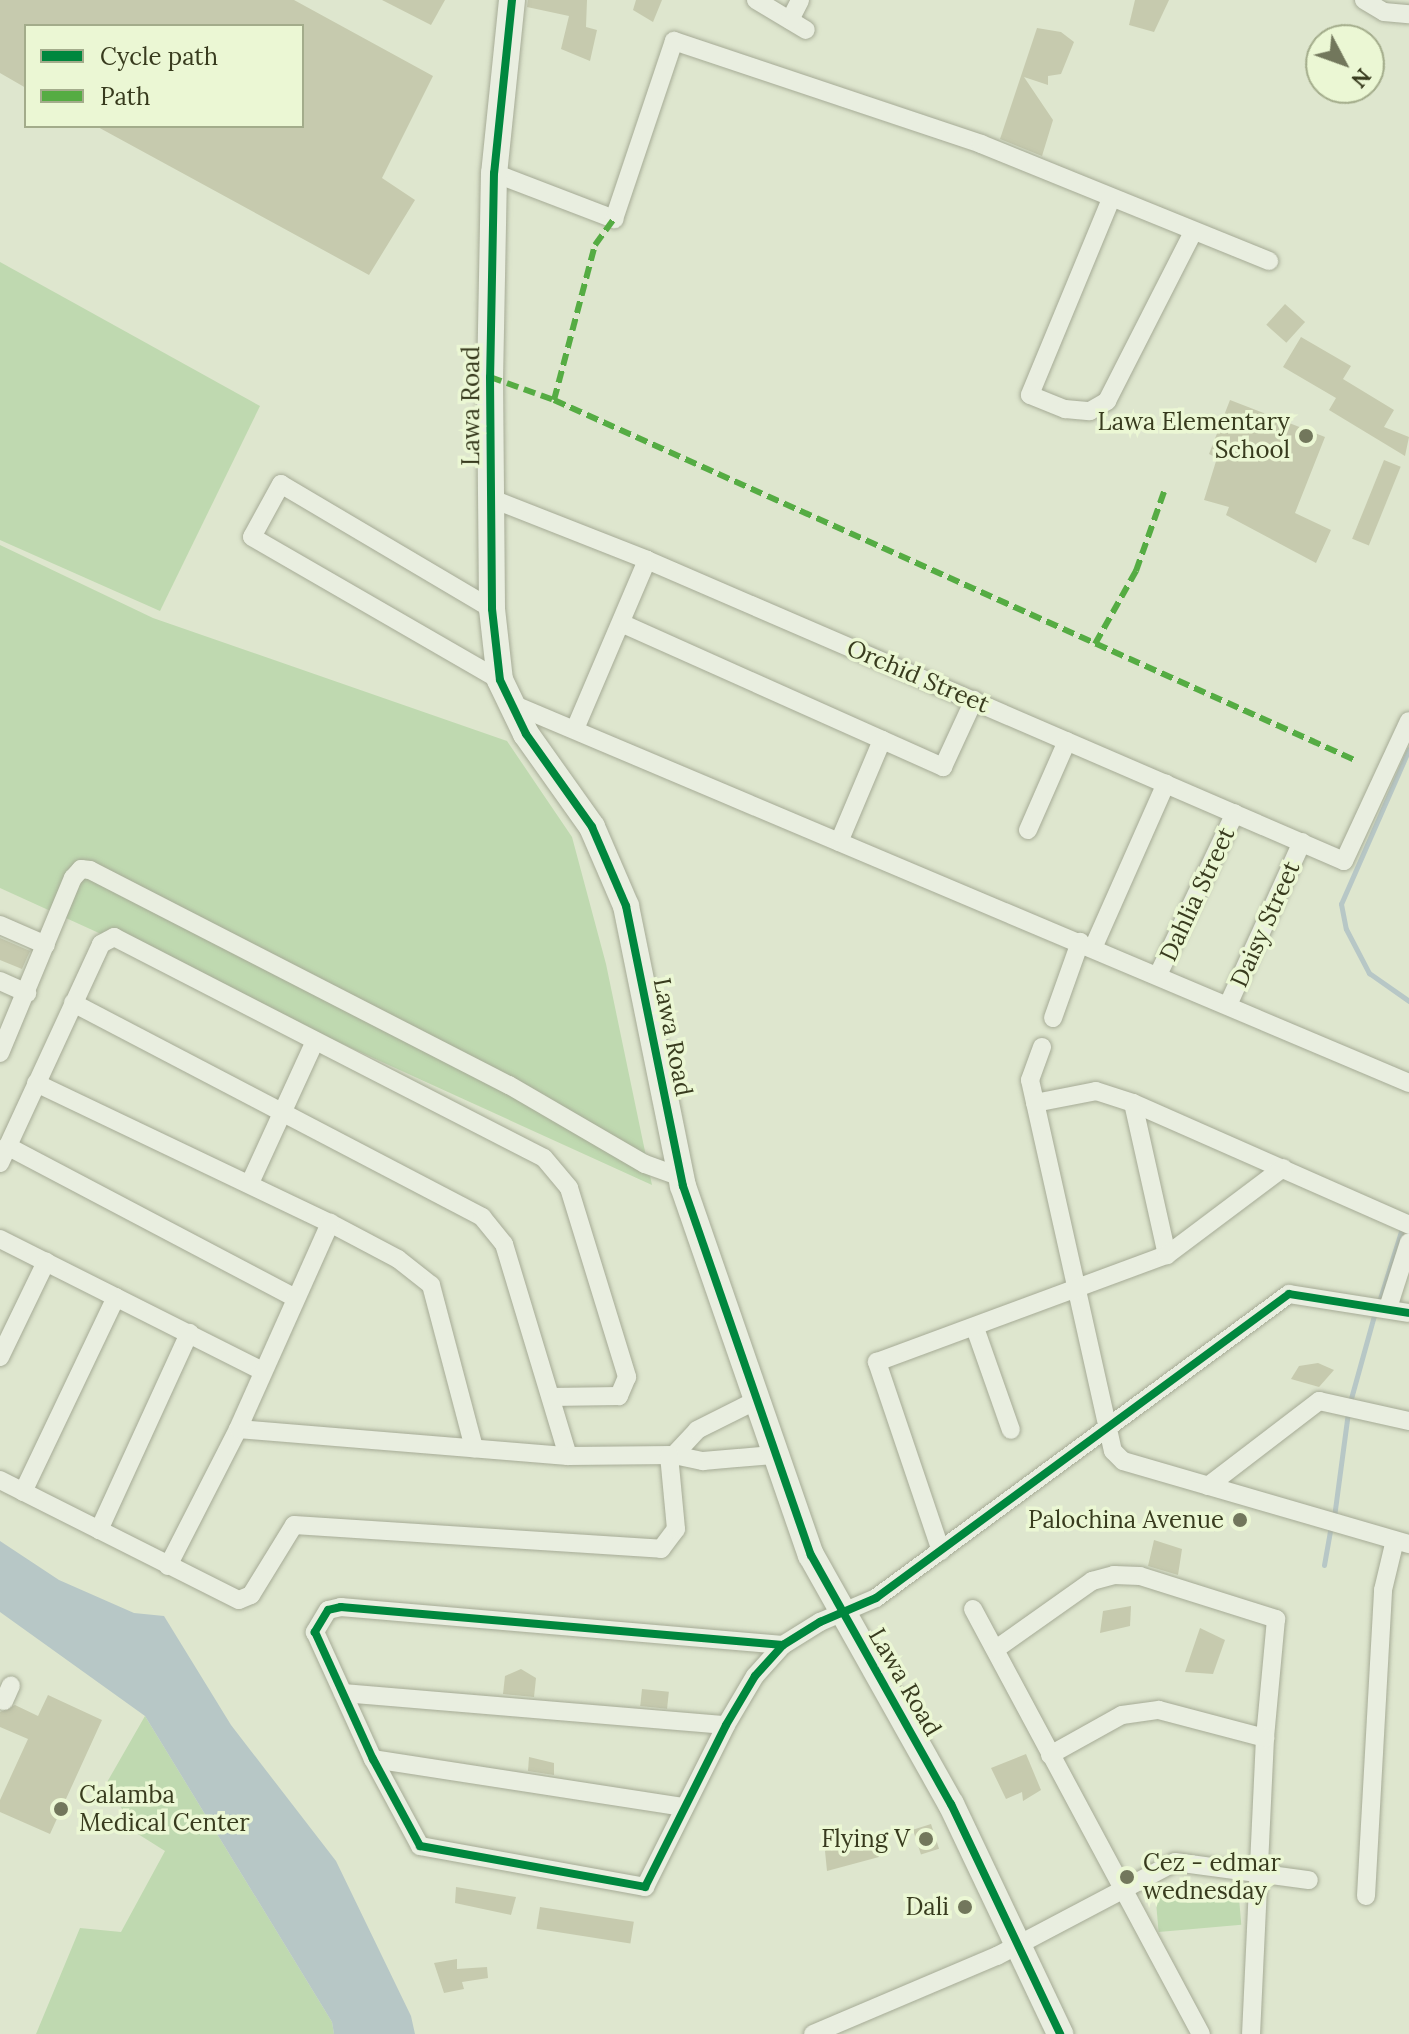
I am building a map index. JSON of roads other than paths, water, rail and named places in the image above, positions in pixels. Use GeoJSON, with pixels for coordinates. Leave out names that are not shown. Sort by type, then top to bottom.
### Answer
{"type":"FeatureCollection","features":[{"type":"Feature","properties":{"kind":"main road","name":"Lawa Road"},"geometry":{"type":"LineString","coordinates":[[512,0],[494,173],[490,498],[492,609],[505,691],[592,827],[621,894],[680,1177],[773,1455],[811,1555],[951,1804],[1060,2034]]}},
{"type":"Feature","properties":{"kind":"street"},"geometry":{"type":"LineString","coordinates":[[756,0],[806,30]]}},
{"type":"Feature","properties":{"kind":"street"},"geometry":{"type":"LineString","coordinates":[[790,20],[800,0]]}},
{"type":"Feature","properties":{"kind":"street"},"geometry":{"type":"LineString","coordinates":[[1364,0],[1384,12],[1409,14]]}},
{"type":"Feature","properties":{"kind":"street"},"geometry":{"type":"LineString","coordinates":[[494,173],[614,219],[674,41],[981,144],[1192,234],[1269,261]]}},
{"type":"Feature","properties":{"kind":"street"},"geometry":{"type":"LineString","coordinates":[[1111,199],[1030,395],[1065,409],[1090,411],[1107,401],[1192,234]]}},
{"type":"Feature","properties":{"kind":"street"},"geometry":{"type":"LineString","coordinates":[[492,609],[281,484],[252,537],[505,691],[575,729],[1409,1083]]}},
{"type":"Feature","properties":{"kind":"street","name":"Orchid Street"},"geometry":{"type":"LineString","coordinates":[[490,498],[647,560],[1344,861],[1409,721]]}},
{"type":"Feature","properties":{"kind":"street"},"geometry":{"type":"LineString","coordinates":[[575,729],[647,560]]}},
{"type":"Feature","properties":{"kind":"street"},"geometry":{"type":"LineString","coordinates":[[621,623],[943,767],[974,700]]}},
{"type":"Feature","properties":{"kind":"street"},"geometry":{"type":"LineString","coordinates":[[839,842],[882,740]]}},
{"type":"Feature","properties":{"kind":"street"},"geometry":{"type":"LineString","coordinates":[[1028,830],[1067,741]]}},
{"type":"Feature","properties":{"kind":"street"},"geometry":{"type":"LineString","coordinates":[[1053,1018],[1166,783]]}},
{"type":"Feature","properties":{"kind":"street","name":"Dahlia Street"},"geometry":{"type":"LineString","coordinates":[[1158,975],[1235,813]]}},
{"type":"Feature","properties":{"kind":"street","name":"Daisy Street"},"geometry":{"type":"LineString","coordinates":[[1228,1005],[1302,842]]}},
{"type":"Feature","properties":{"kind":"street"},"geometry":{"type":"LineString","coordinates":[[0,1053],[73,878],[81,869],[90,870],[509,1085],[645,1164],[680,1177]]}},
{"type":"Feature","properties":{"kind":"street"},"geometry":{"type":"LineString","coordinates":[[0,925],[46,945]]}},
{"type":"Feature","properties":{"kind":"street"},"geometry":{"type":"LineString","coordinates":[[295,1298],[4,1154],[101,944],[114,937],[523,1144],[544,1158],[569,1188],[627,1377],[619,1396],[551,1397]]}},
{"type":"Feature","properties":{"kind":"street"},"geometry":{"type":"LineString","coordinates":[[0,981],[27,993]]}},
{"type":"Feature","properties":{"kind":"street"},"geometry":{"type":"LineString","coordinates":[[73,1003],[284,1110],[482,1217],[504,1244],[568,1456]]}},
{"type":"Feature","properties":{"kind":"street"},"geometry":{"type":"LineString","coordinates":[[250,1183],[315,1041]]}},
{"type":"Feature","properties":{"kind":"street"},"geometry":{"type":"LineString","coordinates":[[1042,1047],[1030,1080],[1106,1429],[1123,1461],[1402,1542],[1383,1590],[1366,1896]]}},
{"type":"Feature","properties":{"kind":"street"},"geometry":{"type":"LineString","coordinates":[[36,1083],[330,1223],[398,1259],[431,1285],[446,1328],[474,1448]]}},
{"type":"Feature","properties":{"kind":"street"},"geometry":{"type":"LineString","coordinates":[[1035,1103],[1096,1091],[1133,1103],[1409,1225]]}},
{"type":"Feature","properties":{"kind":"street"},"geometry":{"type":"LineString","coordinates":[[1133,1103],[1167,1255]]}},
{"type":"Feature","properties":{"kind":"street"},"geometry":{"type":"LineString","coordinates":[[941,1551],[877,1362],[1167,1255],[1283,1168]]}},
{"type":"Feature","properties":{"kind":"street"},"geometry":{"type":"LineString","coordinates":[[168,1566],[238,1429],[330,1223]]}},
{"type":"Feature","properties":{"kind":"street"},"geometry":{"type":"LineString","coordinates":[[0,1239],[263,1371]]}},
{"type":"Feature","properties":{"kind":"street"},"geometry":{"type":"LineString","coordinates":[[1388,1308],[1409,1242]]}},
{"type":"Feature","properties":{"kind":"street"},"geometry":{"type":"LineString","coordinates":[[0,1357],[46,1262]]}},
{"type":"Feature","properties":{"kind":"street"},"geometry":{"type":"LineString","coordinates":[[783,1645],[341,1607],[328,1610],[315,1632],[373,1759],[420,1846],[645,1887],[726,1725],[755,1676],[783,1645],[820,1622],[844,1614],[941,1551],[1289,1294],[1409,1313]]}},
{"type":"Feature","properties":{"kind":"street"},"geometry":{"type":"LineString","coordinates":[[23,1492],[116,1297]]}},
{"type":"Feature","properties":{"kind":"street"},"geometry":{"type":"LineString","coordinates":[[975,1328],[1011,1430]]}},
{"type":"Feature","properties":{"kind":"street"},"geometry":{"type":"LineString","coordinates":[[99,1530],[189,1333]]}},
{"type":"Feature","properties":{"kind":"street"},"geometry":{"type":"LineString","coordinates":[[0,1480],[239,1600],[251,1595],[294,1525],[661,1549],[676,1529],[672,1455],[697,1430],[755,1401]]}},
{"type":"Feature","properties":{"kind":"street"},"geometry":{"type":"LineString","coordinates":[[1208,1486],[1319,1401],[1409,1421]]}},
{"type":"Feature","properties":{"kind":"street"},"geometry":{"type":"LineString","coordinates":[[238,1429],[568,1456],[672,1455],[703,1461],[773,1455]]}},
{"type":"Feature","properties":{"kind":"street"},"geometry":{"type":"LineString","coordinates":[[996,1649],[1092,1581],[1114,1575],[1140,1576],[1276,1619],[1265,1738],[1251,2034]]}},
{"type":"Feature","properties":{"kind":"street"},"geometry":{"type":"LineString","coordinates":[[973,1609],[1201,2034]]}},
{"type":"Feature","properties":{"kind":"street"},"geometry":{"type":"LineString","coordinates":[[343,1693],[726,1725]]}},
{"type":"Feature","properties":{"kind":"street"},"geometry":{"type":"LineString","coordinates":[[1050,1755],[1122,1715],[1159,1710],[1265,1738]]}},
{"type":"Feature","properties":{"kind":"street"},"geometry":{"type":"LineString","coordinates":[[373,1759],[683,1807]]}},
{"type":"Feature","properties":{"kind":"street"},"geometry":{"type":"LineString","coordinates":[[813,2034],[1018,1943],[1187,1860],[1309,1880]]}},
{"type":"Feature","properties":{"kind":"waterway"},"geometry":{"type":"LineString","coordinates":[[1409,749],[1341,904],[1346,929],[1369,973],[1409,1001]]}},
{"type":"Feature","properties":{"kind":"waterway"},"geometry":{"type":"LineString","coordinates":[[1379,1302],[1402,1228]]}},
{"type":"Feature","properties":{"kind":"waterway"},"geometry":{"type":"LineString","coordinates":[[1350,1402],[1375,1312]]}},
{"type":"Feature","properties":{"kind":"waterway"},"geometry":{"type":"LineString","coordinates":[[1334,1517],[1348,1412]]}},
{"type":"Feature","properties":{"kind":"waterway"},"geometry":{"type":"LineString","coordinates":[[1324,1565],[1331,1526]]}},
{"type":"Feature","properties":{"kind":"place","name":"Lawa Elementary School"},"geometry":{"type":"Point","coordinates":[1306,436]}},
{"type":"Feature","properties":{"kind":"place","name":"Palochina Avenue"},"geometry":{"type":"Point","coordinates":[1240,1520]}},
{"type":"Feature","properties":{"kind":"place","name":"Calamba Medical Center"},"geometry":{"type":"Point","coordinates":[61,1809]}},
{"type":"Feature","properties":{"kind":"place","name":"Flying V"},"geometry":{"type":"Point","coordinates":[926,1839]}},
{"type":"Feature","properties":{"kind":"place","name":"Cez - edmar wednesday"},"geometry":{"type":"Point","coordinates":[1127,1877]}},
{"type":"Feature","properties":{"kind":"place","name":"Dali"},"geometry":{"type":"Point","coordinates":[965,1907]}}]}
